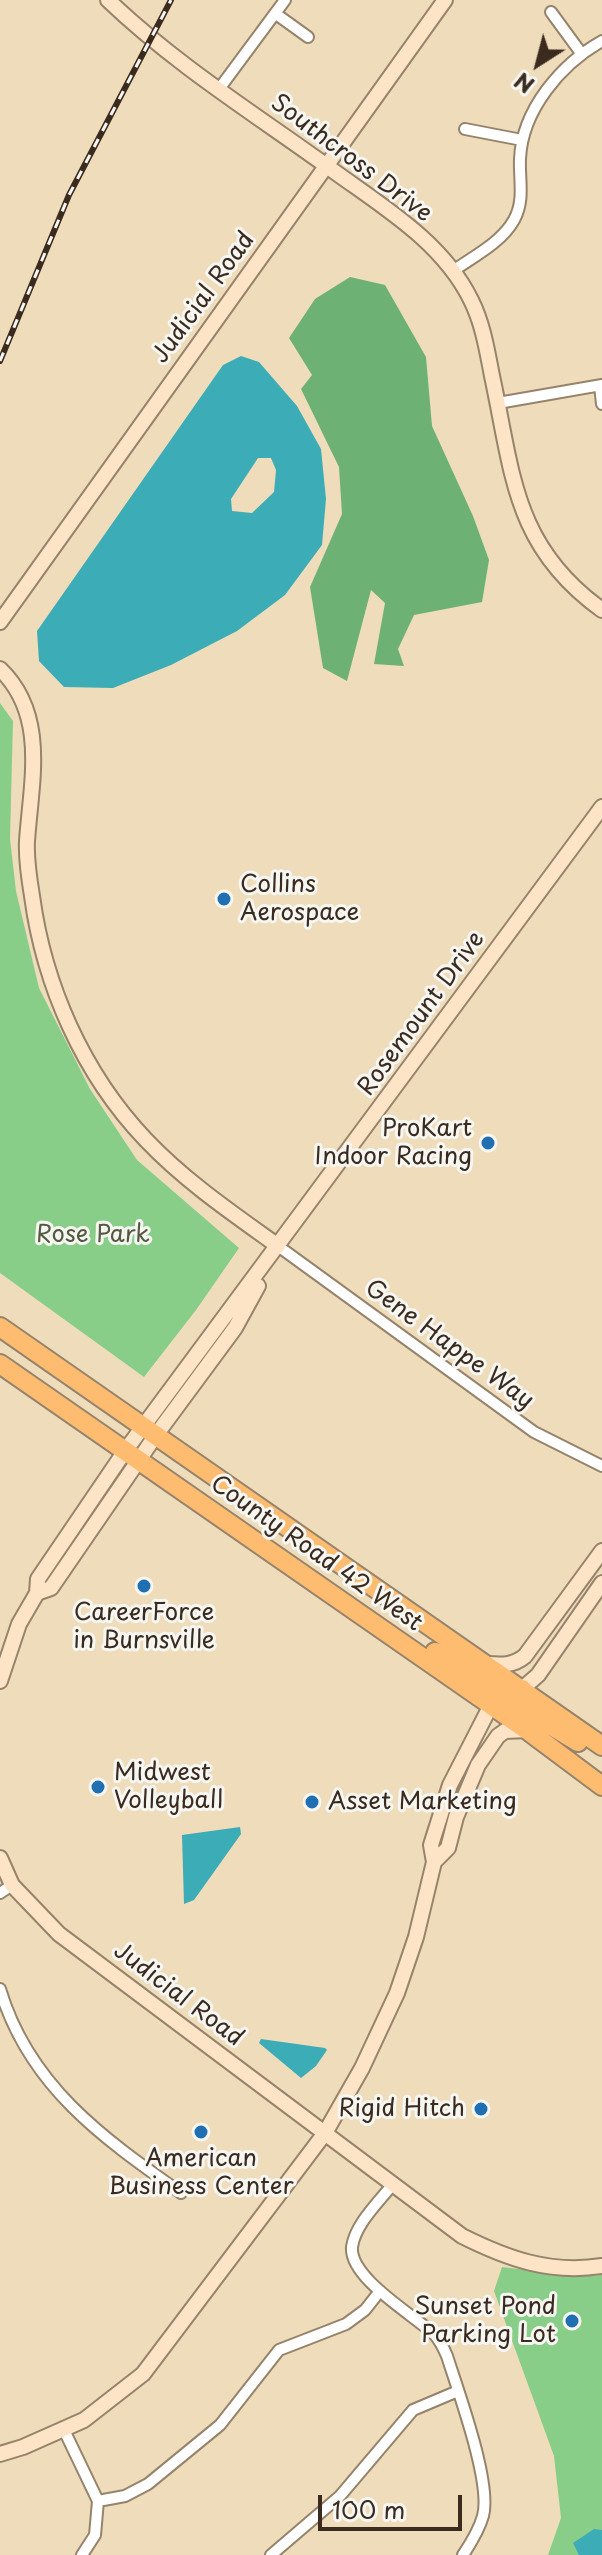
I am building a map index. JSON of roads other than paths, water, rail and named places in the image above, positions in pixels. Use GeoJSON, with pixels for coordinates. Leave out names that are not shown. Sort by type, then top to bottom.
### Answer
{"type":"FeatureCollection","features":[{"type":"Feature","properties":{"kind":"highway","name":"County Road 42 West"},"geometry":{"type":"LineString","coordinates":[[0,1327],[602,1746]]}},
{"type":"Feature","properties":{"kind":"highway","name":"County Road 42 West"},"geometry":{"type":"LineString","coordinates":[[0,1364],[527,1730],[602,1786]]}},
{"type":"Feature","properties":{"kind":"highway"},"geometry":{"type":"LineString","coordinates":[[381,1628],[428,1647],[493,1688],[510,1691],[522,1689]]}},
{"type":"Feature","properties":{"kind":"highway"},"geometry":{"type":"LineString","coordinates":[[491,1705],[522,1708],[602,1755]]}},
{"type":"Feature","properties":{"kind":"street","name":"Southcross Drive"},"geometry":{"type":"LineString","coordinates":[[108,0],[150,40],[415,231],[453,271],[470,298],[482,326],[517,497],[530,529],[548,558],[587,599],[602,610]]}},
{"type":"Feature","properties":{"kind":"street"},"geometry":{"type":"LineString","coordinates":[[219,89],[285,0]]}},
{"type":"Feature","properties":{"kind":"street","name":"Judicial Road"},"geometry":{"type":"LineString","coordinates":[[0,622],[445,0]]}},
{"type":"Feature","properties":{"kind":"street"},"geometry":{"type":"LineString","coordinates":[[551,12],[581,53]]}},
{"type":"Feature","properties":{"kind":"street"},"geometry":{"type":"LineString","coordinates":[[276,14],[308,37]]}},
{"type":"Feature","properties":{"kind":"street"},"geometry":{"type":"LineString","coordinates":[[453,271],[498,240],[515,219],[522,195],[522,140],[544,92],[581,53],[602,41]]}},
{"type":"Feature","properties":{"kind":"street"},"geometry":{"type":"LineString","coordinates":[[465,129],[522,140]]}},
{"type":"Feature","properties":{"kind":"street"},"geometry":{"type":"LineString","coordinates":[[498,403],[601,386],[602,404]]}},
{"type":"Feature","properties":{"kind":"street"},"geometry":{"type":"LineString","coordinates":[[0,669],[22,698],[33,728],[34,757],[27,846],[31,894],[45,957],[66,1018],[108,1092],[144,1138],[200,1189],[278,1246]]}},
{"type":"Feature","properties":{"kind":"street","name":"Rosemount Drive"},"geometry":{"type":"LineString","coordinates":[[150,1430],[278,1246],[602,807]]}},
{"type":"Feature","properties":{"kind":"street","name":"Gene Happe Way"},"geometry":{"type":"LineString","coordinates":[[278,1246],[534,1432],[602,1466]]}},
{"type":"Feature","properties":{"kind":"street"},"geometry":{"type":"LineString","coordinates":[[1,1672],[19,1624],[37,1593],[38,1579],[150,1430]]}},
{"type":"Feature","properties":{"kind":"street"},"geometry":{"type":"LineString","coordinates":[[487,1664],[505,1665],[525,1656],[602,1551]]}},
{"type":"Feature","properties":{"kind":"street"},"geometry":{"type":"LineString","coordinates":[[522,1689],[538,1675],[602,1583]]}},
{"type":"Feature","properties":{"kind":"street"},"geometry":{"type":"LineString","coordinates":[[0,2454],[84,2420],[143,2374],[325,2133],[362,2068],[397,1993],[416,1937],[434,1862],[431,1845],[450,1785],[491,1705]]}},
{"type":"Feature","properties":{"kind":"street"},"geometry":{"type":"LineString","coordinates":[[434,1862],[448,1848],[466,1791],[487,1750],[505,1731],[527,1730]]}},
{"type":"Feature","properties":{"kind":"street","name":"Judicial Road"},"geometry":{"type":"LineString","coordinates":[[0,1858],[6,1889],[59,1934],[462,2236],[503,2256],[557,2268],[602,2266]]}},
{"type":"Feature","properties":{"kind":"street"},"geometry":{"type":"LineString","coordinates":[[0,1989],[6,2010],[21,2039],[58,2095],[109,2142],[181,2193]]}},
{"type":"Feature","properties":{"kind":"street"},"geometry":{"type":"LineString","coordinates":[[392,2185],[358,2230],[352,2246],[353,2259],[380,2291],[437,2337],[447,2356],[485,2488],[484,2514],[474,2539],[463,2555]]}},
{"type":"Feature","properties":{"kind":"street"},"geometry":{"type":"LineString","coordinates":[[98,2501],[125,2496],[148,2484],[220,2425],[279,2350],[346,2324],[365,2310],[380,2291]]}},
{"type":"Feature","properties":{"kind":"street"},"geometry":{"type":"LineString","coordinates":[[271,2555],[340,2496],[413,2410],[458,2391]]}},
{"type":"Feature","properties":{"kind":"street"},"geometry":{"type":"LineString","coordinates":[[64,2430],[98,2501],[95,2535],[82,2555]]}},
{"type":"Feature","properties":{"kind":"water"},"geometry":{"type":"Polygon","coordinates":[[[241,356],[259,362],[297,406],[321,449],[326,499],[322,545],[285,595],[237,631],[171,665],[113,688],[64,687],[39,661],[37,631],[223,365],[241,356]],[[258,458],[231,499],[232,511],[252,513],[274,492],[276,470],[271,458],[258,458]]]}},
{"type":"Feature","properties":{"kind":"water"},"geometry":{"type":"Polygon","coordinates":[[[240,1827],[241,1834],[194,1900],[184,1904],[182,1835],[240,1827]]]}},
{"type":"Feature","properties":{"kind":"water"},"geometry":{"type":"Polygon","coordinates":[[[261,2039],[327,2050],[316,2066],[301,2078],[259,2043],[261,2039]]]}},
{"type":"Feature","properties":{"kind":"water"},"geometry":{"type":"Polygon","coordinates":[[[594,2529],[602,2530],[602,2555],[579,2555],[573,2543],[594,2529]]]}},
{"type":"Feature","properties":{"kind":"railway"},"geometry":{"type":"LineString","coordinates":[[0,361],[69,195],[171,0]]}},
{"type":"Feature","properties":{"kind":"place","name":"Collins Aerospace"},"geometry":{"type":"Point","coordinates":[224,899]}},
{"type":"Feature","properties":{"kind":"place","name":"ProKart Indoor Racing"},"geometry":{"type":"Point","coordinates":[488,1143]}},
{"type":"Feature","properties":{"kind":"place","name":"CareerForce in Burnsville"},"geometry":{"type":"Point","coordinates":[144,1586]}},
{"type":"Feature","properties":{"kind":"place","name":"Midwest Volleyball"},"geometry":{"type":"Point","coordinates":[98,1787]}},
{"type":"Feature","properties":{"kind":"place","name":"Asset Marketing"},"geometry":{"type":"Point","coordinates":[312,1802]}},
{"type":"Feature","properties":{"kind":"place","name":"Rigid Hitch"},"geometry":{"type":"Point","coordinates":[481,2109]}},
{"type":"Feature","properties":{"kind":"place","name":"American Business Center"},"geometry":{"type":"Point","coordinates":[201,2132]}},
{"type":"Feature","properties":{"kind":"place","name":"Sunset Pond Parking Lot"},"geometry":{"type":"Point","coordinates":[572,2321]}},
{"type":"Feature","properties":{"kind":"park label","name":"Rose Park"},"geometry":{"type":"Point","coordinates":[93,1235]}}]}
